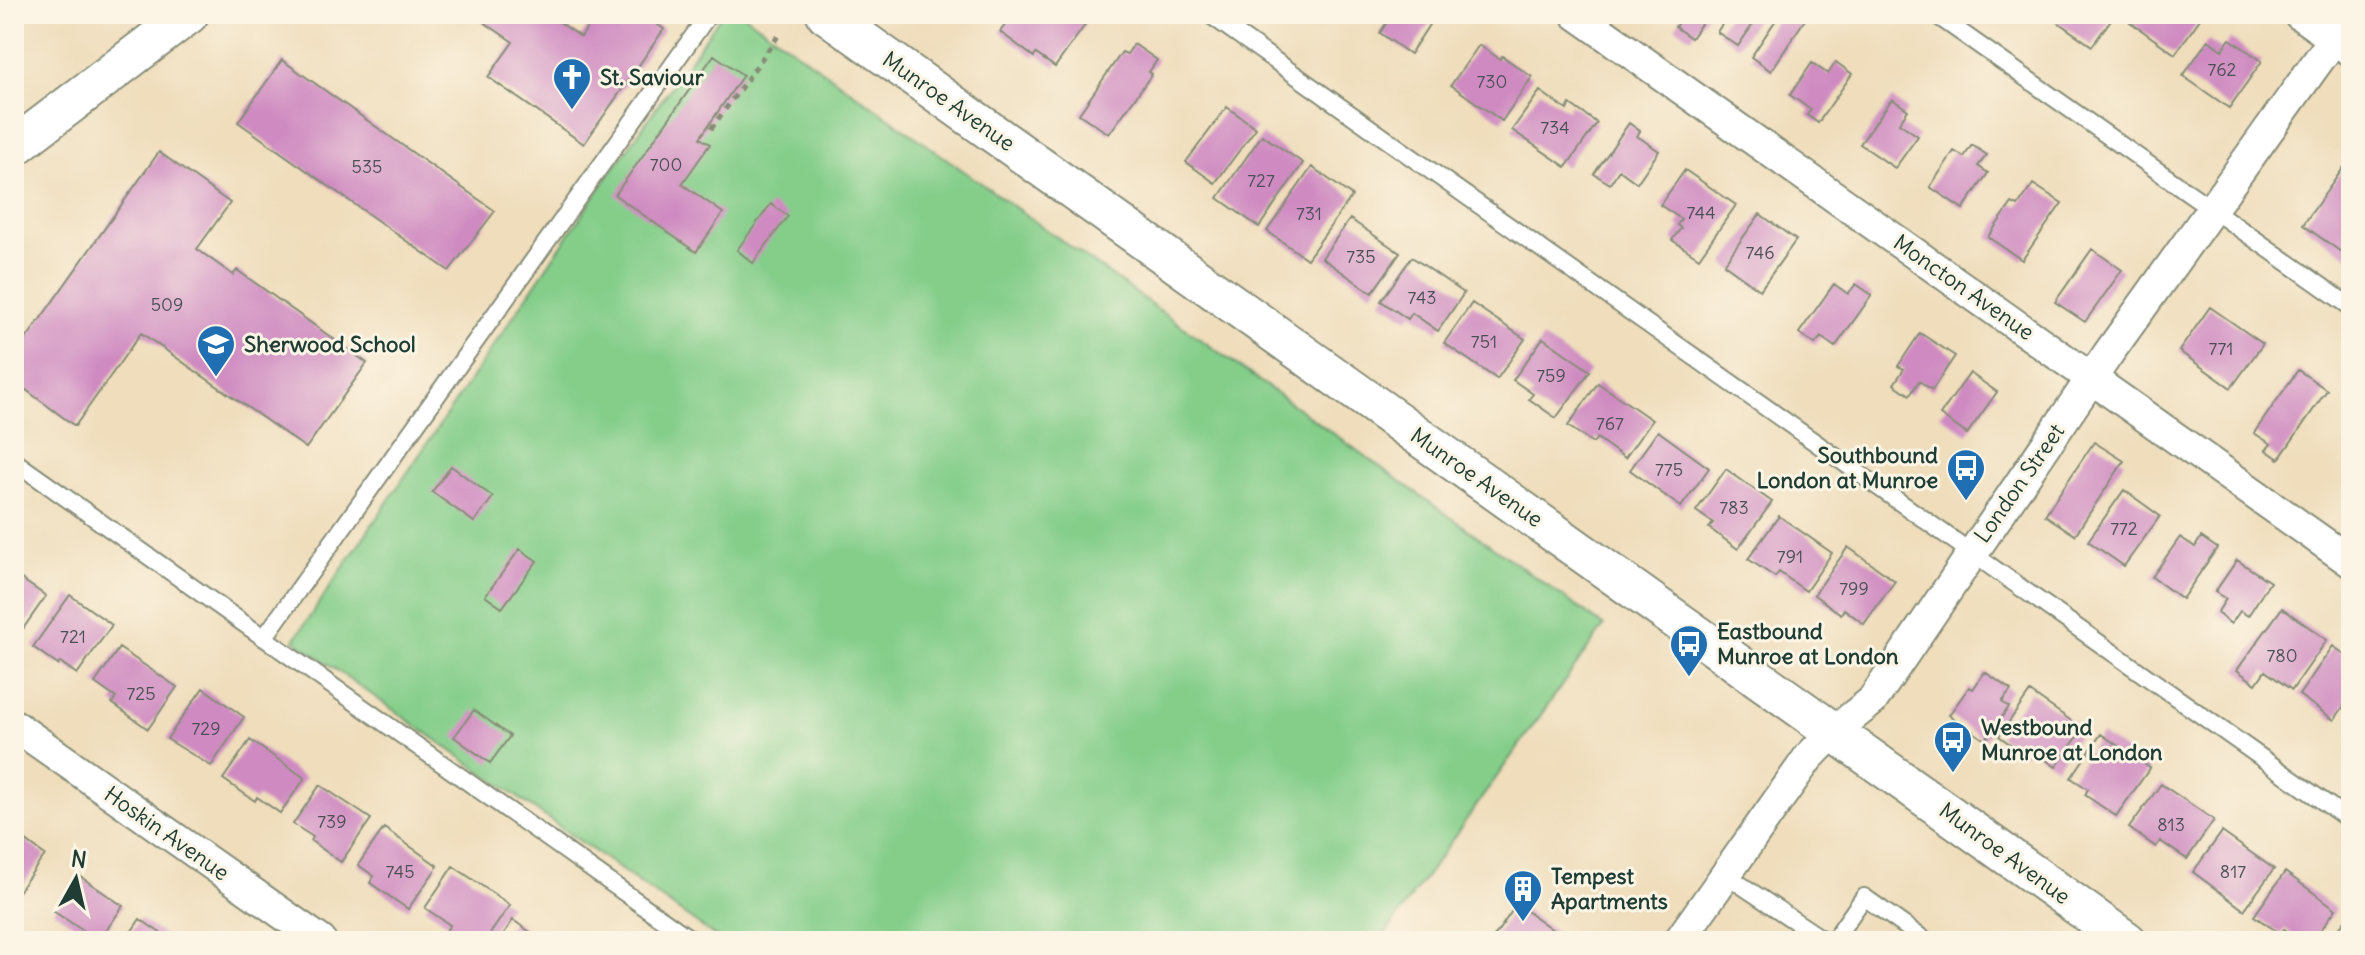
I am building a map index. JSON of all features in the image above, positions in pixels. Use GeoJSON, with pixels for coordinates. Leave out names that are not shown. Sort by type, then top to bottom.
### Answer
{"type":"FeatureCollection","features":[{"type":"Feature","properties":{"kind":"street"},"geometry":{"type":"LineString","coordinates":[[17,141],[189,14]]}},
{"type":"Feature","properties":{"kind":"street","name":"Munroe Avenue"},"geometry":{"type":"LineString","coordinates":[[826,14],[1834,731],[2108,935]]}},
{"type":"Feature","properties":{"kind":"street","name":"Moncton Avenue"},"geometry":{"type":"LineString","coordinates":[[1576,14],[2351,562]]}},
{"type":"Feature","properties":{"kind":"street"},"geometry":{"type":"LineString","coordinates":[[2299,14],[2345,35]]}},
{"type":"Feature","properties":{"kind":"street","name":"London Street"},"geometry":{"type":"LineString","coordinates":[[1679,941],[1808,758],[1834,731],[1872,701],[2091,379],[2212,210],[2345,35]]}},
{"type":"Feature","properties":{"kind":"street","name":"Hoskin Avenue"},"geometry":{"type":"LineString","coordinates":[[14,725],[321,941]]}},
{"type":"Feature","properties":{"kind":"lane"},"geometry":{"type":"LineString","coordinates":[[264,638],[709,14]]}},
{"type":"Feature","properties":{"kind":"lane"},"geometry":{"type":"LineString","coordinates":[[1209,14],[2351,821]]}},
{"type":"Feature","properties":{"kind":"lane"},"geometry":{"type":"LineString","coordinates":[[1935,14],[2351,307]]}},
{"type":"Feature","properties":{"kind":"lane"},"geometry":{"type":"LineString","coordinates":[[14,461],[693,941]]}},
{"type":"Feature","properties":{"kind":"lane"},"geometry":{"type":"LineString","coordinates":[[1726,875],[1825,941]]}},
{"type":"Feature","properties":{"kind":"lane"},"geometry":{"type":"LineString","coordinates":[[1833,941],[1864,897],[1926,941]]}},
{"type":"Feature","properties":{"kind":"path"},"geometry":{"type":"LineString","coordinates":[[711,129],[781,32]]}},
{"type":"Feature","properties":{"kind":"green space"},"geometry":{"type":"Polygon","coordinates":[[[722,14],[743,14],[1604,626],[1380,941],[722,941],[294,640],[722,14]]]}},
{"type":"Feature","properties":{"kind":"building","name":"St. Saviour"},"geometry":{"type":"Polygon","coordinates":[[[472,14],[563,14],[558,21],[581,37],[596,14],[642,14],[664,29],[584,144],[488,77],[513,42],[472,14]]]}},
{"type":"Feature","properties":{"kind":"building"},"geometry":{"type":"Polygon","coordinates":[[[1013,14],[1070,14],[1085,25],[1055,67],[1036,54],[1034,57],[1000,32],[1013,14]]]}},
{"type":"Feature","properties":{"kind":"building"},"geometry":{"type":"Polygon","coordinates":[[[1392,14],[1436,14],[1410,54],[1380,33],[1392,14]]]}},
{"type":"Feature","properties":{"kind":"building"},"geometry":{"type":"Polygon","coordinates":[[[1675,14],[1708,14],[1691,38],[1675,27],[1681,18],[1675,14]]]}},
{"type":"Feature","properties":{"kind":"building"},"geometry":{"type":"Polygon","coordinates":[[[1729,14],[1760,14],[1738,46],[1717,32],[1729,14]]]}},
{"type":"Feature","properties":{"kind":"building"},"geometry":{"type":"Polygon","coordinates":[[[1780,14],[1801,14],[1806,18],[1771,71],[1751,57],[1780,14]]]}},
{"type":"Feature","properties":{"kind":"building"},"geometry":{"type":"Polygon","coordinates":[[[2056,14],[2115,14],[2092,46],[2052,18],[2056,14]]]}},
{"type":"Feature","properties":{"kind":"building"},"geometry":{"type":"Polygon","coordinates":[[[2136,14],[2193,14],[2200,19],[2175,54],[2130,22],[2136,14]]]}},
{"type":"Feature","properties":{"kind":"building"},"geometry":{"type":"Polygon","coordinates":[[[2230,39],[2262,61],[2229,108],[2183,76],[2208,40],[2222,50],[2230,39]]]}},
{"type":"Feature","properties":{"kind":"building"},"geometry":{"type":"Polygon","coordinates":[[[1134,44],[1157,60],[1149,72],[1152,74],[1109,134],[1079,114],[1122,52],[1127,54],[1134,44]]]}},
{"type":"Feature","properties":{"kind":"building"},"geometry":{"type":"Polygon","coordinates":[[[1479,45],[1500,59],[1502,56],[1532,77],[1502,121],[1451,85],[1479,45]]]}},
{"type":"Feature","properties":{"kind":"building"},"geometry":{"type":"Polygon","coordinates":[[[714,55],[743,75],[700,138],[710,144],[682,184],[723,213],[696,252],[615,195],[714,55]]]}},
{"type":"Feature","properties":{"kind":"building"},"geometry":{"type":"Polygon","coordinates":[[[282,60],[495,211],[449,271],[238,122],[282,60]]]}},
{"type":"Feature","properties":{"kind":"building"},"geometry":{"type":"Polygon","coordinates":[[[1836,62],[1852,74],[1818,123],[1807,115],[1811,110],[1790,95],[1812,63],[1828,74],[1836,62]]]}},
{"type":"Feature","properties":{"kind":"building"},"geometry":{"type":"Polygon","coordinates":[[[1540,91],[1567,110],[1570,104],[1597,123],[1566,167],[1512,130],[1540,91]]]}},
{"type":"Feature","properties":{"kind":"building"},"geometry":{"type":"Polygon","coordinates":[[[1892,99],[1908,110],[1899,123],[1918,136],[1895,168],[1860,144],[1892,99]]]}},
{"type":"Feature","properties":{"kind":"building"},"geometry":{"type":"Polygon","coordinates":[[[1227,107],[1256,128],[1215,183],[1186,162],[1227,107]]]}},
{"type":"Feature","properties":{"kind":"building"},"geometry":{"type":"Polygon","coordinates":[[[1629,123],[1640,131],[1637,136],[1659,151],[1637,183],[1619,170],[1610,184],[1594,174],[1629,123]]]}},
{"type":"Feature","properties":{"kind":"building"},"geometry":{"type":"Polygon","coordinates":[[[1262,135],[1303,163],[1259,227],[1218,198],[1262,135]]]}},
{"type":"Feature","properties":{"kind":"building"},"geometry":{"type":"Polygon","coordinates":[[[1972,145],[1987,155],[1978,166],[1988,173],[1963,209],[1930,187],[1954,151],[1964,157],[1972,145]]]}},
{"type":"Feature","properties":{"kind":"building"},"geometry":{"type":"Polygon","coordinates":[[[159,152],[230,203],[197,249],[233,275],[237,270],[367,363],[306,448],[141,333],[75,426],[14,381],[14,356],[159,152]]]}},
{"type":"Feature","properties":{"kind":"building"},"geometry":{"type":"Polygon","coordinates":[[[2351,157],[2351,259],[2303,225],[2351,157]]]}},
{"type":"Feature","properties":{"kind":"building"},"geometry":{"type":"Polygon","coordinates":[[[1312,167],[1352,196],[1307,259],[1267,231],[1312,167]]]}},
{"type":"Feature","properties":{"kind":"building"},"geometry":{"type":"Polygon","coordinates":[[[1685,170],[1736,205],[1699,258],[1672,240],[1681,228],[1677,225],[1681,219],[1660,205],[1685,170]]]}},
{"type":"Feature","properties":{"kind":"building"},"geometry":{"type":"Polygon","coordinates":[[[2033,184],[2062,203],[2022,260],[1988,237],[2012,203],[2018,206],[2033,184]]]}},
{"type":"Feature","properties":{"kind":"building"},"geometry":{"type":"Polygon","coordinates":[[[771,204],[788,216],[753,263],[737,250],[771,204]]]}},
{"type":"Feature","properties":{"kind":"building"},"geometry":{"type":"Polygon","coordinates":[[[1760,214],[1796,240],[1760,290],[1724,264],[1760,214]]]}},
{"type":"Feature","properties":{"kind":"building"},"geometry":{"type":"Polygon","coordinates":[[[1350,219],[1400,253],[1372,293],[1322,258],[1350,219]]]}},
{"type":"Feature","properties":{"kind":"building"},"geometry":{"type":"Polygon","coordinates":[[[2092,249],[2122,270],[2085,322],[2055,302],[2092,249]]]}},
{"type":"Feature","properties":{"kind":"building"},"geometry":{"type":"Polygon","coordinates":[[[1412,257],[1464,293],[1438,331],[1412,313],[1408,319],[1381,301],[1412,257]]]}},
{"type":"Feature","properties":{"kind":"building"},"geometry":{"type":"Polygon","coordinates":[[[1834,284],[1848,294],[1856,284],[1872,295],[1835,347],[1821,337],[1815,344],[1799,333],[1834,284]]]}},
{"type":"Feature","properties":{"kind":"building"},"geometry":{"type":"Polygon","coordinates":[[[1472,303],[1525,339],[1497,379],[1444,343],[1472,303]]]}},
{"type":"Feature","properties":{"kind":"building"},"geometry":{"type":"Polygon","coordinates":[[[2210,307],[2263,344],[2231,388],[2179,351],[2210,307]]]}},
{"type":"Feature","properties":{"kind":"building"},"geometry":{"type":"Polygon","coordinates":[[[1920,333],[1955,356],[1932,390],[1919,381],[1910,395],[1894,384],[1904,369],[1898,366],[1920,333]]]}},
{"type":"Feature","properties":{"kind":"building"},"geometry":{"type":"Polygon","coordinates":[[[1543,338],[1590,371],[1556,418],[1529,399],[1533,394],[1513,380],[1543,338]]]}},
{"type":"Feature","properties":{"kind":"building"},"geometry":{"type":"Polygon","coordinates":[[[2298,370],[2327,390],[2279,459],[2266,450],[2271,444],[2254,433],[2298,370]]]}},
{"type":"Feature","properties":{"kind":"building"},"geometry":{"type":"Polygon","coordinates":[[[1970,373],[1997,392],[1967,434],[1940,415],[1970,373]]]}},
{"type":"Feature","properties":{"kind":"building"},"geometry":{"type":"Polygon","coordinates":[[[1598,383],[1652,420],[1625,458],[1597,438],[1593,443],[1568,426],[1598,383]]]}},
{"type":"Feature","properties":{"kind":"building"},"geometry":{"type":"Polygon","coordinates":[[[1658,431],[1709,468],[1681,507],[1630,470],[1658,431]]]}},
{"type":"Feature","properties":{"kind":"building"},"geometry":{"type":"Polygon","coordinates":[[[2094,442],[2124,461],[2075,535],[2045,515],[2094,442]]]}},
{"type":"Feature","properties":{"kind":"building"},"geometry":{"type":"Polygon","coordinates":[[[451,466],[493,497],[474,522],[432,492],[451,466]]]}},
{"type":"Feature","properties":{"kind":"building"},"geometry":{"type":"Polygon","coordinates":[[[1726,469],[1772,502],[1738,549],[1709,528],[1713,523],[1696,511],[1726,469]]]}},
{"type":"Feature","properties":{"kind":"building"},"geometry":{"type":"Polygon","coordinates":[[[2124,490],[2160,516],[2124,566],[2088,541],[2124,490]]]}},
{"type":"Feature","properties":{"kind":"building"},"geometry":{"type":"Polygon","coordinates":[[[1779,516],[1832,553],[1806,591],[1779,572],[1775,577],[1748,559],[1779,516]]]}},
{"type":"Feature","properties":{"kind":"building"},"geometry":{"type":"Polygon","coordinates":[[[2180,537],[2195,547],[2201,537],[2217,548],[2182,599],[2152,577],[2180,537]]]}},
{"type":"Feature","properties":{"kind":"building"},"geometry":{"type":"Polygon","coordinates":[[[1848,547],[1895,581],[1864,624],[1844,609],[1841,614],[1814,595],[1848,547]]]}},
{"type":"Feature","properties":{"kind":"building"},"geometry":{"type":"Polygon","coordinates":[[[520,549],[537,561],[502,608],[485,596],[520,549]]]}},
{"type":"Feature","properties":{"kind":"building"},"geometry":{"type":"Polygon","coordinates":[[[2237,560],[2270,582],[2248,616],[2240,611],[2231,624],[2217,613],[2226,599],[2215,592],[2237,560]]]}},
{"type":"Feature","properties":{"kind":"building"},"geometry":{"type":"Polygon","coordinates":[[[14,574],[46,596],[20,633],[14,628],[14,574]]]}},
{"type":"Feature","properties":{"kind":"building"},"geometry":{"type":"Polygon","coordinates":[[[70,595],[112,625],[77,674],[33,647],[70,595]]]}},
{"type":"Feature","properties":{"kind":"building"},"geometry":{"type":"Polygon","coordinates":[[[2282,608],[2327,640],[2292,690],[2265,671],[2256,684],[2237,670],[2282,608]]]}},
{"type":"Feature","properties":{"kind":"building"},"geometry":{"type":"Polygon","coordinates":[[[2333,646],[2351,659],[2351,696],[2334,720],[2299,695],[2333,646]]]}},
{"type":"Feature","properties":{"kind":"building"},"geometry":{"type":"Polygon","coordinates":[[[119,648],[177,687],[148,729],[112,703],[116,698],[95,683],[119,648]]]}},
{"type":"Feature","properties":{"kind":"building"},"geometry":{"type":"Polygon","coordinates":[[[1985,672],[2011,690],[2002,702],[2009,707],[1985,740],[1949,715],[1969,687],[1973,689],[1985,672]]]}},
{"type":"Feature","properties":{"kind":"building"},"geometry":{"type":"Polygon","coordinates":[[[203,688],[244,717],[211,766],[167,739],[203,688]]]}},
{"type":"Feature","properties":{"kind":"building"},"geometry":{"type":"Polygon","coordinates":[[[2030,692],[2083,729],[2056,767],[2029,748],[2025,755],[1999,736],[2030,692]]]}},
{"type":"Feature","properties":{"kind":"building"},"geometry":{"type":"Polygon","coordinates":[[[474,710],[510,736],[490,763],[454,737],[474,710]]]}},
{"type":"Feature","properties":{"kind":"building"},"geometry":{"type":"Polygon","coordinates":[[[2101,734],[2150,768],[2116,816],[2085,795],[2088,789],[2071,778],[2101,734]]]}},
{"type":"Feature","properties":{"kind":"building"},"geometry":{"type":"Polygon","coordinates":[[[250,740],[305,778],[280,813],[257,797],[255,801],[223,779],[250,740]]]}},
{"type":"Feature","properties":{"kind":"building"},"geometry":{"type":"Polygon","coordinates":[[[2161,784],[2214,820],[2187,859],[2160,841],[2156,847],[2129,828],[2161,784]]]}},
{"type":"Feature","properties":{"kind":"building"},"geometry":{"type":"Polygon","coordinates":[[[320,785],[371,819],[341,862],[293,824],[320,785]]]}},
{"type":"Feature","properties":{"kind":"building"},"geometry":{"type":"Polygon","coordinates":[[[384,828],[438,866],[408,909],[370,883],[374,876],[358,865],[384,828]]]}},
{"type":"Feature","properties":{"kind":"building"},"geometry":{"type":"Polygon","coordinates":[[[14,832],[45,855],[17,893],[14,891],[14,832]]]}},
{"type":"Feature","properties":{"kind":"building"},"geometry":{"type":"Polygon","coordinates":[[[2222,832],[2274,869],[2244,910],[2193,872],[2222,832]]]}},
{"type":"Feature","properties":{"kind":"building"},"geometry":{"type":"Polygon","coordinates":[[[453,866],[510,905],[485,941],[452,941],[443,935],[450,925],[425,908],[453,866]]]}},
{"type":"Feature","properties":{"kind":"building"},"geometry":{"type":"Polygon","coordinates":[[[2285,872],[2336,909],[2313,941],[2301,941],[2284,929],[2281,934],[2254,916],[2285,872]]]}},
{"type":"Feature","properties":{"kind":"building"},"geometry":{"type":"Polygon","coordinates":[[[78,875],[123,906],[99,941],[53,911],[78,875]]]}},
{"type":"Feature","properties":{"kind":"building","name":"Tempest Apartments"},"geometry":{"type":"Polygon","coordinates":[[[1517,904],[1568,941],[1491,941],[1517,904]]]}},
{"type":"Feature","properties":{"kind":"building"},"geometry":{"type":"Polygon","coordinates":[[[2351,911],[2351,941],[2331,941],[2351,911]]]}},
{"type":"Feature","properties":{"kind":"building"},"geometry":{"type":"Polygon","coordinates":[[[140,919],[172,941],[125,941],[140,919]]]}},
{"type":"Feature","properties":{"kind":"building"},"geometry":{"type":"Polygon","coordinates":[[[513,920],[543,941],[499,941],[513,920]]]}},
{"type":"Feature","properties":{"kind":"place","name":"St. Saviour"},"geometry":{"type":"Point","coordinates":[572,111]}},
{"type":"Feature","properties":{"kind":"place","name":"Sherwood School"},"geometry":{"type":"Point","coordinates":[216,378]}},
{"type":"Feature","properties":{"kind":"place","name":"Southbound London at Munroe"},"geometry":{"type":"Point","coordinates":[1966,502]}},
{"type":"Feature","properties":{"kind":"place","name":"Eastbound Munroe at London"},"geometry":{"type":"Point","coordinates":[1689,678]}},
{"type":"Feature","properties":{"kind":"place","name":"Westbound Munroe at London"},"geometry":{"type":"Point","coordinates":[1953,774]}},
{"type":"Feature","properties":{"kind":"place","name":"Tempest Apartments"},"geometry":{"type":"Point","coordinates":[1523,923]}}]}
